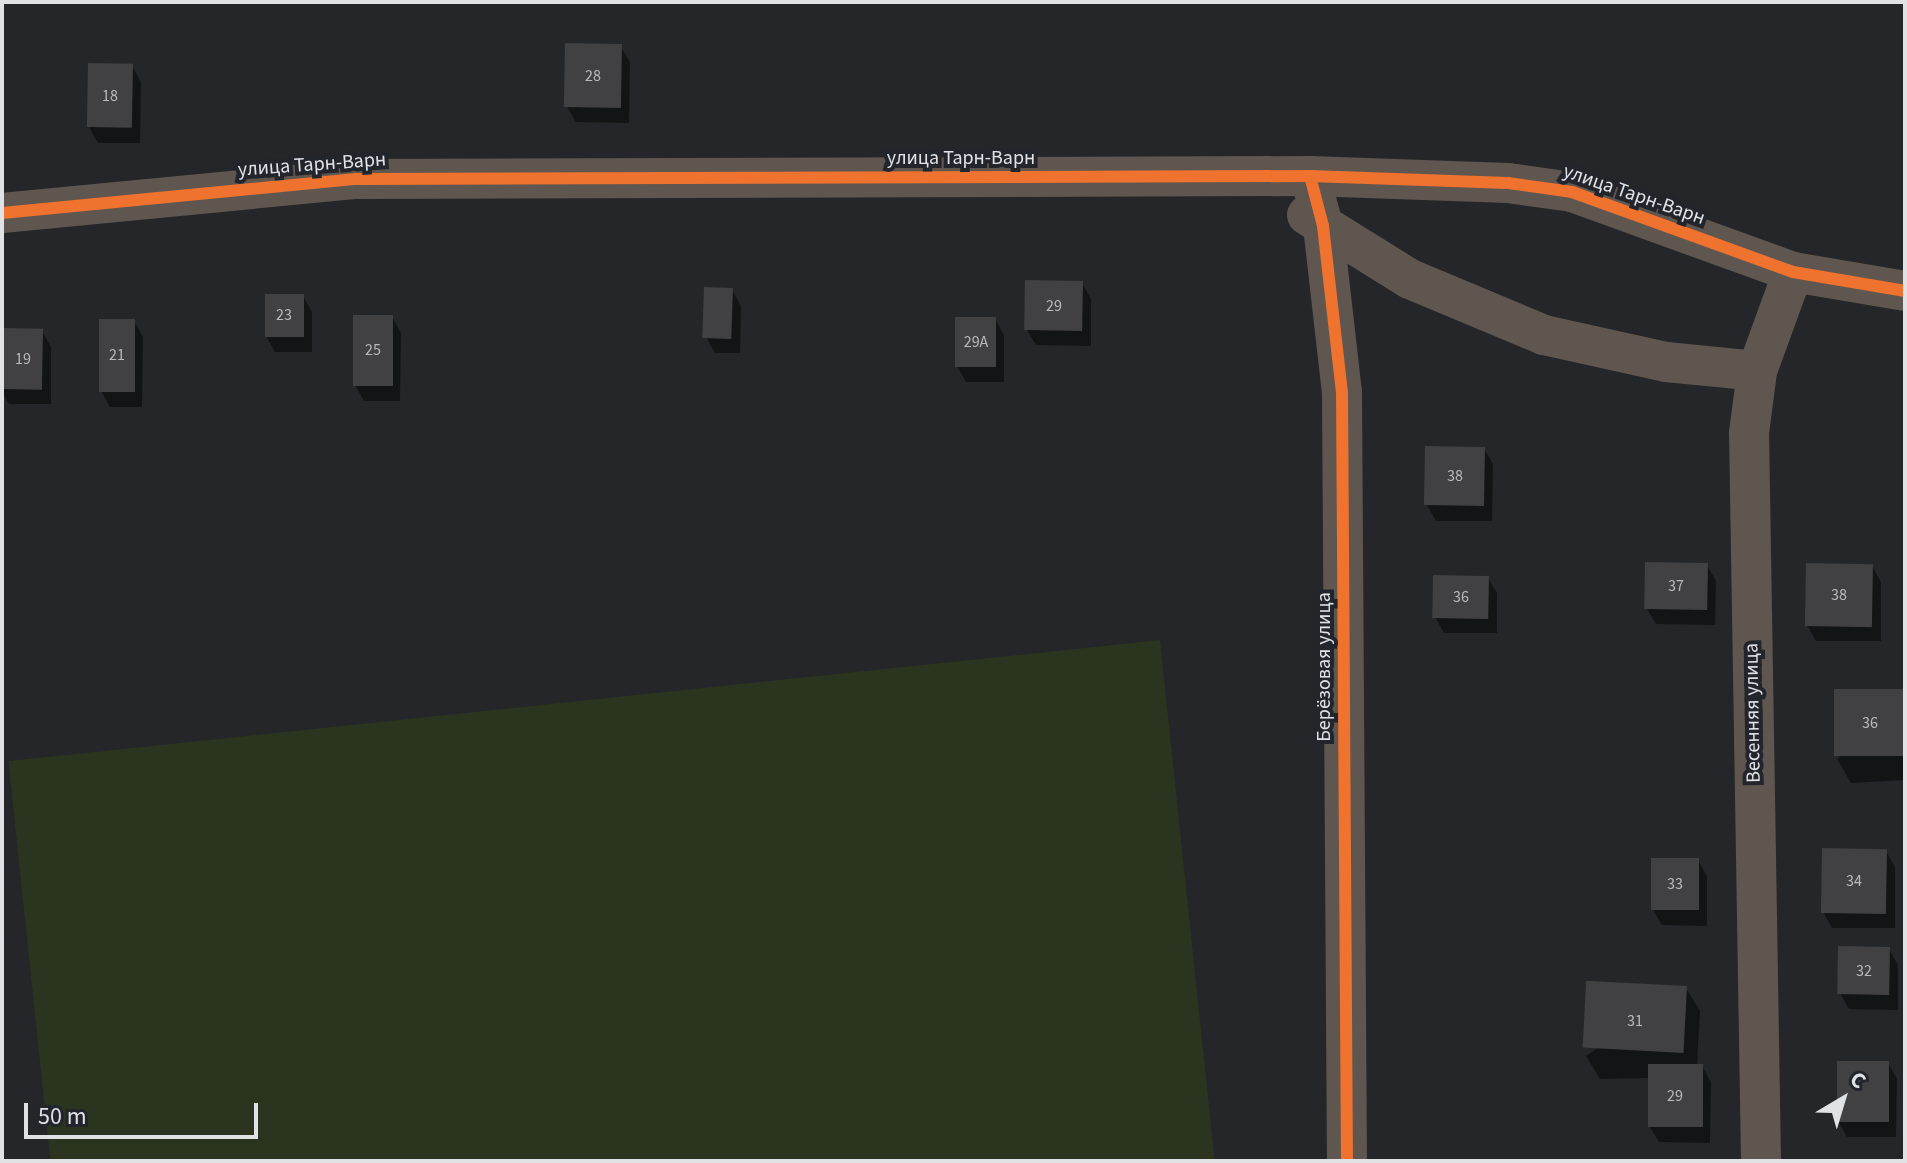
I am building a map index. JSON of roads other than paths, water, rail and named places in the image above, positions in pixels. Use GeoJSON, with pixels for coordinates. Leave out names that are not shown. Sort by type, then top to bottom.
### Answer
{"type":"FeatureCollection","features":[{"type":"Feature","properties":{"kind":"street","name":"улица Тарн-Варн"},"geometry":{"type":"LineString","coordinates":[[2,213],[356,179],[1310,176],[1539,185],[1572,192],[1793,272],[1905,291]]}},
{"type":"Feature","properties":{"kind":"street","name":"Берёзовая улица"},"geometry":{"type":"LineString","coordinates":[[1310,176],[1323,226],[1342,392],[1347,1161]]}},
{"type":"Feature","properties":{"kind":"street"},"geometry":{"type":"LineString","coordinates":[[1256,177],[1323,226],[1410,279],[1544,335],[1666,362],[1757,371]]}},
{"type":"Feature","properties":{"kind":"street","name":"Весенняя улица"},"geometry":{"type":"LineString","coordinates":[[1761,1161],[1749,433],[1757,371],[1793,272]]}}]}
